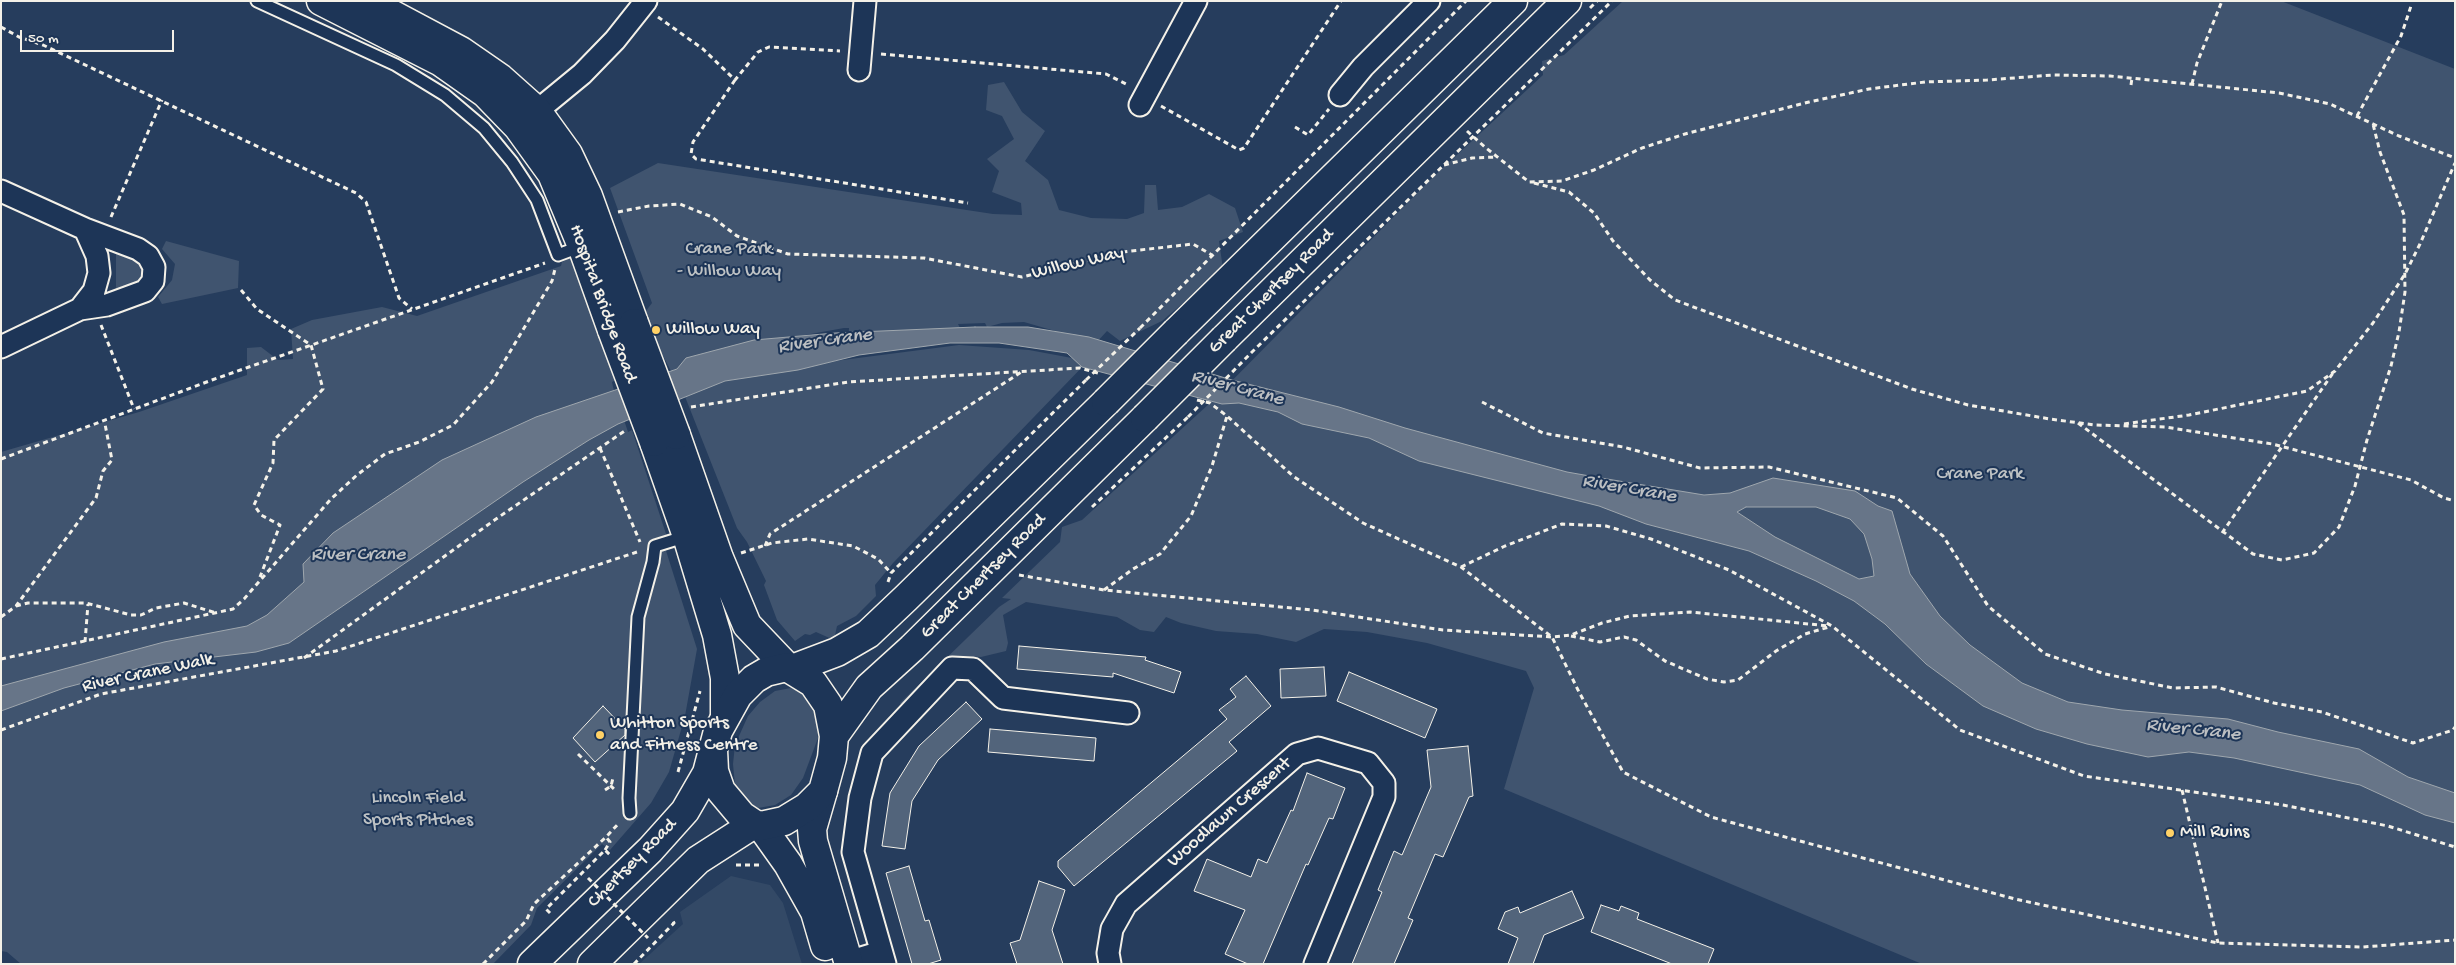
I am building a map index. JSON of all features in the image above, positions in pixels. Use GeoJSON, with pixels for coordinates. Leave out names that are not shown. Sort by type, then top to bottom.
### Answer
{"type":"FeatureCollection","features":[{"type":"Feature","properties":{"kind":"main road","name":"Hospital Bridge Road"},"geometry":{"type":"LineString","coordinates":[[321,1],[441,62],[527,119]]}},
{"type":"Feature","properties":{"kind":"main road","name":"Hospital Bridge Road"},"geometry":{"type":"LineString","coordinates":[[367,1],[461,51],[500,78],[527,119],[585,239],[623,327],[665,439],[747,625],[789,668]]}},
{"type":"Feature","properties":{"kind":"main road","name":"Great Chertsey Road"},"geometry":{"type":"LineString","coordinates":[[789,668],[837,652],[868,634],[1513,1]]}},
{"type":"Feature","properties":{"kind":"main road","name":"Great Chertsey Road"},"geometry":{"type":"LineString","coordinates":[[834,736],[869,687],[912,648],[1567,1]]}},
{"type":"Feature","properties":{"kind":"main road","name":"Hospital Bridge Road"},"geometry":{"type":"LineString","coordinates":[[665,439],[687,536],[721,650],[725,678],[725,716]]}},
{"type":"Feature","properties":{"kind":"main road"},"geometry":{"type":"LineString","coordinates":[[789,668],[813,683],[828,705],[834,736],[832,758],[812,829],[813,841],[842,963],[788,864],[758,825],[731,806],[721,791],[714,771],[712,750],[725,716],[738,695],[751,681],[766,672],[789,668]]}},
{"type":"Feature","properties":{"kind":"main road","name":"Chertsey Road"},"geometry":{"type":"LineString","coordinates":[[532,964],[650,850],[686,811],[707,773],[712,750]]}},
{"type":"Feature","properties":{"kind":"main road"},"geometry":{"type":"LineString","coordinates":[[592,964],[698,860],[758,825],[784,821],[807,807],[823,791]]}},
{"type":"Feature","properties":{"kind":"street"},"geometry":{"type":"LineString","coordinates":[[860,61],[866,1]]}},
{"type":"Feature","properties":{"kind":"street"},"geometry":{"type":"LineString","coordinates":[[1142,101],[1196,1]]}},
{"type":"Feature","properties":{"kind":"street"},"geometry":{"type":"LineString","coordinates":[[1340,95],[1363,67],[1429,1]]}},
{"type":"Feature","properties":{"kind":"street"},"geometry":{"type":"LineString","coordinates":[[527,119],[582,74],[615,40],[644,4]]}},
{"type":"Feature","properties":{"kind":"street"},"geometry":{"type":"LineString","coordinates":[[1,191],[138,249],[148,256],[154,267],[153,280],[145,291],[87,309],[1,347]]}},
{"type":"Feature","properties":{"kind":"street"},"geometry":{"type":"LineString","coordinates":[[87,309],[99,273],[94,232]]}},
{"type":"Feature","properties":{"kind":"street"},"geometry":{"type":"LineString","coordinates":[[842,963],[883,958],[853,852],[860,798],[872,753],[952,668],[973,669],[1003,698],[1128,714]]}},
{"type":"Feature","properties":{"kind":"street","name":"Woodlawn Crescent"},"geometry":{"type":"LineString","coordinates":[[1110,964],[1108,953],[1112,929],[1126,904],[1297,754],[1318,748],[1368,763],[1384,783],[1384,797],[1316,964]]}},
{"type":"Feature","properties":{"kind":"lane"},"geometry":{"type":"LineString","coordinates":[[257,1],[396,65],[438,90],[466,111],[488,134],[524,179],[543,214],[585,239]]}},
{"type":"Feature","properties":{"kind":"lane"},"geometry":{"type":"LineString","coordinates":[[630,813],[629,798],[638,617],[654,562],[655,546],[687,536]]}},
{"type":"Feature","properties":{"kind":"path"},"geometry":{"type":"LineString","coordinates":[[968,203],[696,160],[691,154],[693,142],[735,80],[758,52],[769,46],[860,61],[1106,74],[1142,101],[1239,150],[1244,148],[1341,1]]}},
{"type":"Feature","properties":{"kind":"path"},"geometry":{"type":"LineString","coordinates":[[886,587],[891,573],[1140,328],[1466,1]]}},
{"type":"Feature","properties":{"kind":"path"},"geometry":{"type":"LineString","coordinates":[[1089,510],[1188,417],[1612,1]]}},
{"type":"Feature","properties":{"kind":"path"},"geometry":{"type":"LineString","coordinates":[[2192,84],[2197,63],[2222,1]]}},
{"type":"Feature","properties":{"kind":"path"},"geometry":{"type":"LineString","coordinates":[[2357,116],[2401,36],[2412,3]]}},
{"type":"Feature","properties":{"kind":"path"},"geometry":{"type":"LineString","coordinates":[[644,4],[703,49],[735,80]]}},
{"type":"Feature","properties":{"kind":"path"},"geometry":{"type":"LineString","coordinates":[[1,27],[19,37],[43,45],[162,100],[356,193],[366,202],[399,298],[412,309]]}},
{"type":"Feature","properties":{"kind":"path"},"geometry":{"type":"LineString","coordinates":[[1529,182],[1562,181],[1594,170],[1642,148],[1685,134],[1869,89],[1925,82],[2053,75],[2132,78],[2279,93],[2330,104],[2455,158]]}},
{"type":"Feature","properties":{"kind":"path"},"geometry":{"type":"LineString","coordinates":[[2131,85],[2132,78]]}},
{"type":"Feature","properties":{"kind":"path"},"geometry":{"type":"LineString","coordinates":[[1295,127],[1308,135],[1340,95]]}},
{"type":"Feature","properties":{"kind":"path"},"geometry":{"type":"LineString","coordinates":[[94,232],[134,165],[162,100]]}},
{"type":"Feature","properties":{"kind":"path"},"geometry":{"type":"LineString","coordinates":[[2077,423],[2222,533],[2253,554],[2282,560],[2314,553],[2339,527],[2355,486],[2359,467],[2391,366],[2399,332],[2405,292],[2404,215],[2380,152],[2373,124]]}},
{"type":"Feature","properties":{"kind":"path"},"geometry":{"type":"LineString","coordinates":[[1467,131],[1529,182],[1569,192],[1594,213],[1613,240],[1650,280],[1674,300],[1912,389],[1968,404],[2077,423],[2165,428],[2210,433],[2282,446],[2411,480],[2444,498],[2455,501]]}},
{"type":"Feature","properties":{"kind":"path"},"geometry":{"type":"LineString","coordinates":[[1443,165],[1472,158],[1498,157]]}},
{"type":"Feature","properties":{"kind":"path"},"geometry":{"type":"LineString","coordinates":[[2222,533],[2335,371],[2373,323],[2405,274],[2455,163]]}},
{"type":"Feature","properties":{"kind":"path","name":"Willow Way"},"geometry":{"type":"LineString","coordinates":[[1,458],[212,380],[538,266],[649,206],[680,204],[712,217],[737,236],[788,254],[924,258],[1022,277],[1122,252],[1193,244],[1212,255]]}},
{"type":"Feature","properties":{"kind":"path"},"geometry":{"type":"LineString","coordinates":[[1,659],[233,609],[244,599],[259,579],[331,499],[356,475],[385,454],[419,442],[453,425],[492,382],[552,281],[585,239]]}},
{"type":"Feature","properties":{"kind":"path"},"geometry":{"type":"LineString","coordinates":[[241,290],[257,309],[311,345],[323,389],[274,440],[273,463],[254,504],[261,515],[280,525],[259,579]]}},
{"type":"Feature","properties":{"kind":"path"},"geometry":{"type":"LineString","coordinates":[[87,309],[134,409]]}},
{"type":"Feature","properties":{"kind":"path"},"geometry":{"type":"LineString","coordinates":[[765,546],[770,534],[1023,371],[1080,368]]}},
{"type":"Feature","properties":{"kind":"path"},"geometry":{"type":"LineString","coordinates":[[2113,426],[2189,415],[2307,391],[2335,371]]}},
{"type":"Feature","properties":{"kind":"path"},"geometry":{"type":"LineString","coordinates":[[1482,402],[1543,433],[1623,447],[1700,468],[1769,467],[1898,498],[1943,536],[1988,606],[2046,654],[2105,674],[2173,688],[2216,687],[2274,703],[2322,712],[2413,743],[2453,730],[2455,727]]}},
{"type":"Feature","properties":{"kind":"path"},"geometry":{"type":"LineString","coordinates":[[1210,403],[1293,476],[1363,523],[1461,567],[1552,637],[1579,692],[1623,772],[1711,817],[2015,899],[2218,943],[2363,948],[2455,940]]}},
{"type":"Feature","properties":{"kind":"path"},"geometry":{"type":"LineString","coordinates":[[1104,590],[1133,569],[1160,554],[1191,516],[1212,466],[1227,416]]}},
{"type":"Feature","properties":{"kind":"path"},"geometry":{"type":"LineString","coordinates":[[1,617],[16,606],[96,498],[103,471],[112,460],[104,419]]}},
{"type":"Feature","properties":{"kind":"path","name":"River Crane Walk"},"geometry":{"type":"LineString","coordinates":[[1,730],[101,694],[336,651],[644,550],[600,448]]}},
{"type":"Feature","properties":{"kind":"path"},"geometry":{"type":"LineString","coordinates":[[1461,567],[1505,546],[1562,524],[1606,526],[1651,539],[1729,570],[1832,626],[1960,730],[2084,776],[2283,805],[2388,826],[2455,848]]}},
{"type":"Feature","properties":{"kind":"path"},"geometry":{"type":"LineString","coordinates":[[738,554],[765,546],[808,539],[853,546],[878,559],[897,581]]}},
{"type":"Feature","properties":{"kind":"path"},"geometry":{"type":"LineString","coordinates":[[1018,574],[1026,568]]}},
{"type":"Feature","properties":{"kind":"path"},"geometry":{"type":"LineString","coordinates":[[1014,571],[1018,574],[1104,590],[1312,610],[1444,630],[1552,637],[1571,636],[1600,642],[1624,637],[1636,640],[1665,660],[1707,679],[1724,682],[1738,680],[1776,651],[1805,634],[1832,626]]}},
{"type":"Feature","properties":{"kind":"path"},"geometry":{"type":"LineString","coordinates":[[16,606],[28,603],[88,604],[141,616],[156,608],[184,603],[217,613]]}},
{"type":"Feature","properties":{"kind":"path"},"geometry":{"type":"LineString","coordinates":[[86,642],[88,604]]}},
{"type":"Feature","properties":{"kind":"path"},"geometry":{"type":"LineString","coordinates":[[1571,636],[1602,623],[1630,616],[1690,612],[1832,626]]}},
{"type":"Feature","properties":{"kind":"path"},"geometry":{"type":"LineString","coordinates":[[484,964],[526,921],[534,904],[630,813],[611,786],[578,754]]}},
{"type":"Feature","properties":{"kind":"path"},"geometry":{"type":"LineString","coordinates":[[605,790],[611,786]]}},
{"type":"Feature","properties":{"kind":"path"},"geometry":{"type":"LineString","coordinates":[[2182,790],[2218,943]]}},
{"type":"Feature","properties":{"kind":"path"},"geometry":{"type":"LineString","coordinates":[[546,909],[605,850],[610,842],[606,837]]}},
{"type":"Feature","properties":{"kind":"path"},"geometry":{"type":"LineString","coordinates":[[605,850],[614,858]]}},
{"type":"Feature","properties":{"kind":"path"},"geometry":{"type":"LineString","coordinates":[[588,878],[648,938]]}},
{"type":"Feature","properties":{"kind":"path"},"geometry":{"type":"LineString","coordinates":[[634,964],[665,933]]}},
{"type":"Feature","properties":{"kind":"shaded area"},"geometry":{"type":"Polygon","coordinates":[[[731,876],[770,885],[783,903],[802,964],[639,964],[683,924],[680,912],[731,876]]]}},
{"type":"Feature","properties":{"kind":"green space","name":"Crane Park"},"geometry":{"type":"Polygon","coordinates":[[[1623,1],[2281,1],[2455,69],[2455,964],[1922,964],[1504,789],[1534,688],[1526,671],[1427,643],[1367,632],[1324,629],[1296,642],[1257,634],[1216,631],[1181,623],[1166,617],[1154,632],[1140,630],[1117,617],[1026,602],[1003,615],[1008,643],[1006,651],[981,657],[967,656],[954,664],[904,711],[900,703],[999,607],[1011,599],[1002,598],[1060,542],[1062,527],[1082,520],[1210,403],[1430,180],[1543,75],[1542,61],[1564,55],[1623,1]]]}},
{"type":"Feature","properties":{"kind":"green space","name":"Crane Park - Willow Way"},"geometry":{"type":"Polygon","coordinates":[[[1004,82],[1022,112],[1045,131],[1025,161],[1048,180],[1059,210],[1091,218],[1127,219],[1144,213],[1145,185],[1156,185],[1158,210],[1182,207],[1209,194],[1235,208],[1243,232],[1219,241],[1223,269],[1162,321],[1120,341],[1107,331],[1096,343],[1024,322],[1002,323],[987,327],[985,323],[958,324],[961,330],[848,346],[849,328],[844,328],[733,348],[671,371],[642,316],[652,303],[610,188],[658,163],[993,214],[1022,215],[1021,203],[992,192],[999,171],[987,159],[1014,139],[1002,116],[986,110],[988,85],[1004,82]]]}},
{"type":"Feature","properties":{"kind":"green space"},"geometry":{"type":"Polygon","coordinates":[[[166,241],[239,261],[238,288],[162,304],[158,297],[172,280],[175,264],[162,249],[166,241]]]}},
{"type":"Feature","properties":{"kind":"green space"},"geometry":{"type":"Polygon","coordinates":[[[116,246],[144,262],[143,274],[138,285],[116,288],[116,246]]]}},
{"type":"Feature","properties":{"kind":"green space","name":"Lincoln Field Sports Pitches"},"geometry":{"type":"Polygon","coordinates":[[[572,257],[617,379],[612,382],[613,387],[628,432],[632,430],[667,537],[662,538],[697,649],[685,716],[669,772],[651,803],[610,850],[602,844],[537,908],[531,925],[493,964],[21,964],[7,952],[1,951],[1,452],[139,412],[247,375],[247,348],[261,347],[278,360],[293,359],[291,329],[312,320],[382,307],[417,316],[561,266],[562,262],[572,257]]]}},
{"type":"Feature","properties":{"kind":"green space"},"geometry":{"type":"Polygon","coordinates":[[[959,345],[1029,350],[1088,361],[893,563],[875,585],[876,596],[856,616],[837,626],[834,640],[816,632],[810,635],[805,634],[795,641],[777,620],[764,585],[766,581],[747,542],[737,528],[682,389],[827,362],[959,345]]]}},
{"type":"Feature","properties":{"kind":"green space"},"geometry":{"type":"Polygon","coordinates":[[[791,688],[805,693],[814,705],[818,738],[803,778],[791,795],[775,805],[758,808],[747,801],[735,785],[733,764],[735,745],[748,716],[760,702],[775,691],[791,688]]]}},
{"type":"Feature","properties":{"kind":"water","name":"River Crane"},"geometry":{"type":"Polygon","coordinates":[[[975,327],[1028,327],[1089,337],[1232,380],[1339,407],[1405,428],[1567,472],[1704,495],[1730,493],[1773,478],[1855,491],[1878,506],[1892,511],[1910,574],[1940,616],[1970,645],[2022,683],[2068,702],[2122,710],[2228,719],[2278,732],[2359,749],[2408,777],[2455,793],[2455,823],[2425,815],[2360,785],[2234,758],[2189,752],[2148,757],[2087,744],[2036,729],[1983,706],[1926,664],[1885,624],[1854,601],[1816,581],[1749,551],[1646,524],[1599,506],[1419,461],[1369,438],[1302,424],[1278,412],[1239,403],[1222,404],[1082,367],[1067,353],[999,343],[950,343],[859,355],[798,370],[725,381],[618,424],[589,440],[523,482],[289,643],[256,652],[155,664],[64,688],[1,711],[1,686],[164,642],[247,626],[267,615],[304,582],[303,564],[333,533],[442,460],[536,417],[677,369],[686,358],[754,340],[835,333],[975,327]],[[1746,507],[1737,512],[1775,537],[1859,579],[1874,576],[1872,559],[1864,534],[1850,519],[1816,507],[1746,507]]]}},
{"type":"Feature","properties":{"kind":"building"},"geometry":{"type":"Polygon","coordinates":[[[1019,646],[1146,657],[1145,660],[1181,672],[1174,693],[1113,673],[1113,677],[1017,669],[1019,646]]]}},
{"type":"Feature","properties":{"kind":"building"},"geometry":{"type":"Polygon","coordinates":[[[1324,667],[1326,696],[1281,698],[1280,669],[1324,667]]]}},
{"type":"Feature","properties":{"kind":"building"},"geometry":{"type":"Polygon","coordinates":[[[1349,672],[1437,709],[1425,738],[1337,701],[1349,672]]]}},
{"type":"Feature","properties":{"kind":"building"},"geometry":{"type":"Polygon","coordinates":[[[1246,676],[1271,706],[1229,742],[1237,751],[1074,886],[1058,867],[1058,861],[1227,719],[1219,710],[1236,697],[1230,689],[1246,676]]]}},
{"type":"Feature","properties":{"kind":"building"},"geometry":{"type":"Polygon","coordinates":[[[966,702],[982,719],[938,760],[912,801],[905,849],[882,846],[890,793],[919,746],[966,702]]]}},
{"type":"Feature","properties":{"kind":"building","name":"Whitton Sports and Fitness Centre"},"geometry":{"type":"Polygon","coordinates":[[[603,706],[625,729],[625,735],[595,762],[573,738],[603,706]]]}},
{"type":"Feature","properties":{"kind":"building"},"geometry":{"type":"Polygon","coordinates":[[[990,729],[1096,738],[1094,761],[988,752],[990,729]]]}},
{"type":"Feature","properties":{"kind":"building"},"geometry":{"type":"Polygon","coordinates":[[[1468,746],[1473,796],[1469,797],[1443,857],[1435,854],[1408,918],[1413,920],[1394,964],[1352,964],[1382,892],[1378,890],[1394,851],[1402,855],[1431,787],[1427,750],[1468,746]]]}},
{"type":"Feature","properties":{"kind":"building"},"geometry":{"type":"Polygon","coordinates":[[[1307,773],[1345,788],[1333,819],[1329,818],[1308,865],[1306,864],[1263,964],[1248,964],[1225,954],[1245,910],[1194,891],[1207,859],[1251,877],[1258,859],[1267,863],[1291,810],[1293,811],[1307,773]]]}},
{"type":"Feature","properties":{"kind":"building"},"geometry":{"type":"Polygon","coordinates":[[[909,866],[925,921],[929,920],[941,960],[928,964],[912,964],[886,873],[909,866]]]}},
{"type":"Feature","properties":{"kind":"building"},"geometry":{"type":"Polygon","coordinates":[[[1039,881],[1065,890],[1052,930],[1063,964],[1017,964],[1010,943],[1020,940],[1039,881]]]}},
{"type":"Feature","properties":{"kind":"building"},"geometry":{"type":"Polygon","coordinates":[[[1572,891],[1584,918],[1544,935],[1533,964],[1508,964],[1518,938],[1498,929],[1505,912],[1518,907],[1520,913],[1572,891]]]}},
{"type":"Feature","properties":{"kind":"building"},"geometry":{"type":"Polygon","coordinates":[[[1601,905],[1619,911],[1621,906],[1639,913],[1637,919],[1714,949],[1708,964],[1672,964],[1591,932],[1601,905]]]}},
{"type":"Feature","properties":{"kind":"place","name":"Willow Way"},"geometry":{"type":"Point","coordinates":[656,330]}},
{"type":"Feature","properties":{"kind":"place","name":"Whitton Sports and Fitness Centre"},"geometry":{"type":"Point","coordinates":[600,735]}},
{"type":"Feature","properties":{"kind":"place","name":"Mill Ruins"},"geometry":{"type":"Point","coordinates":[2170,833]}}]}
